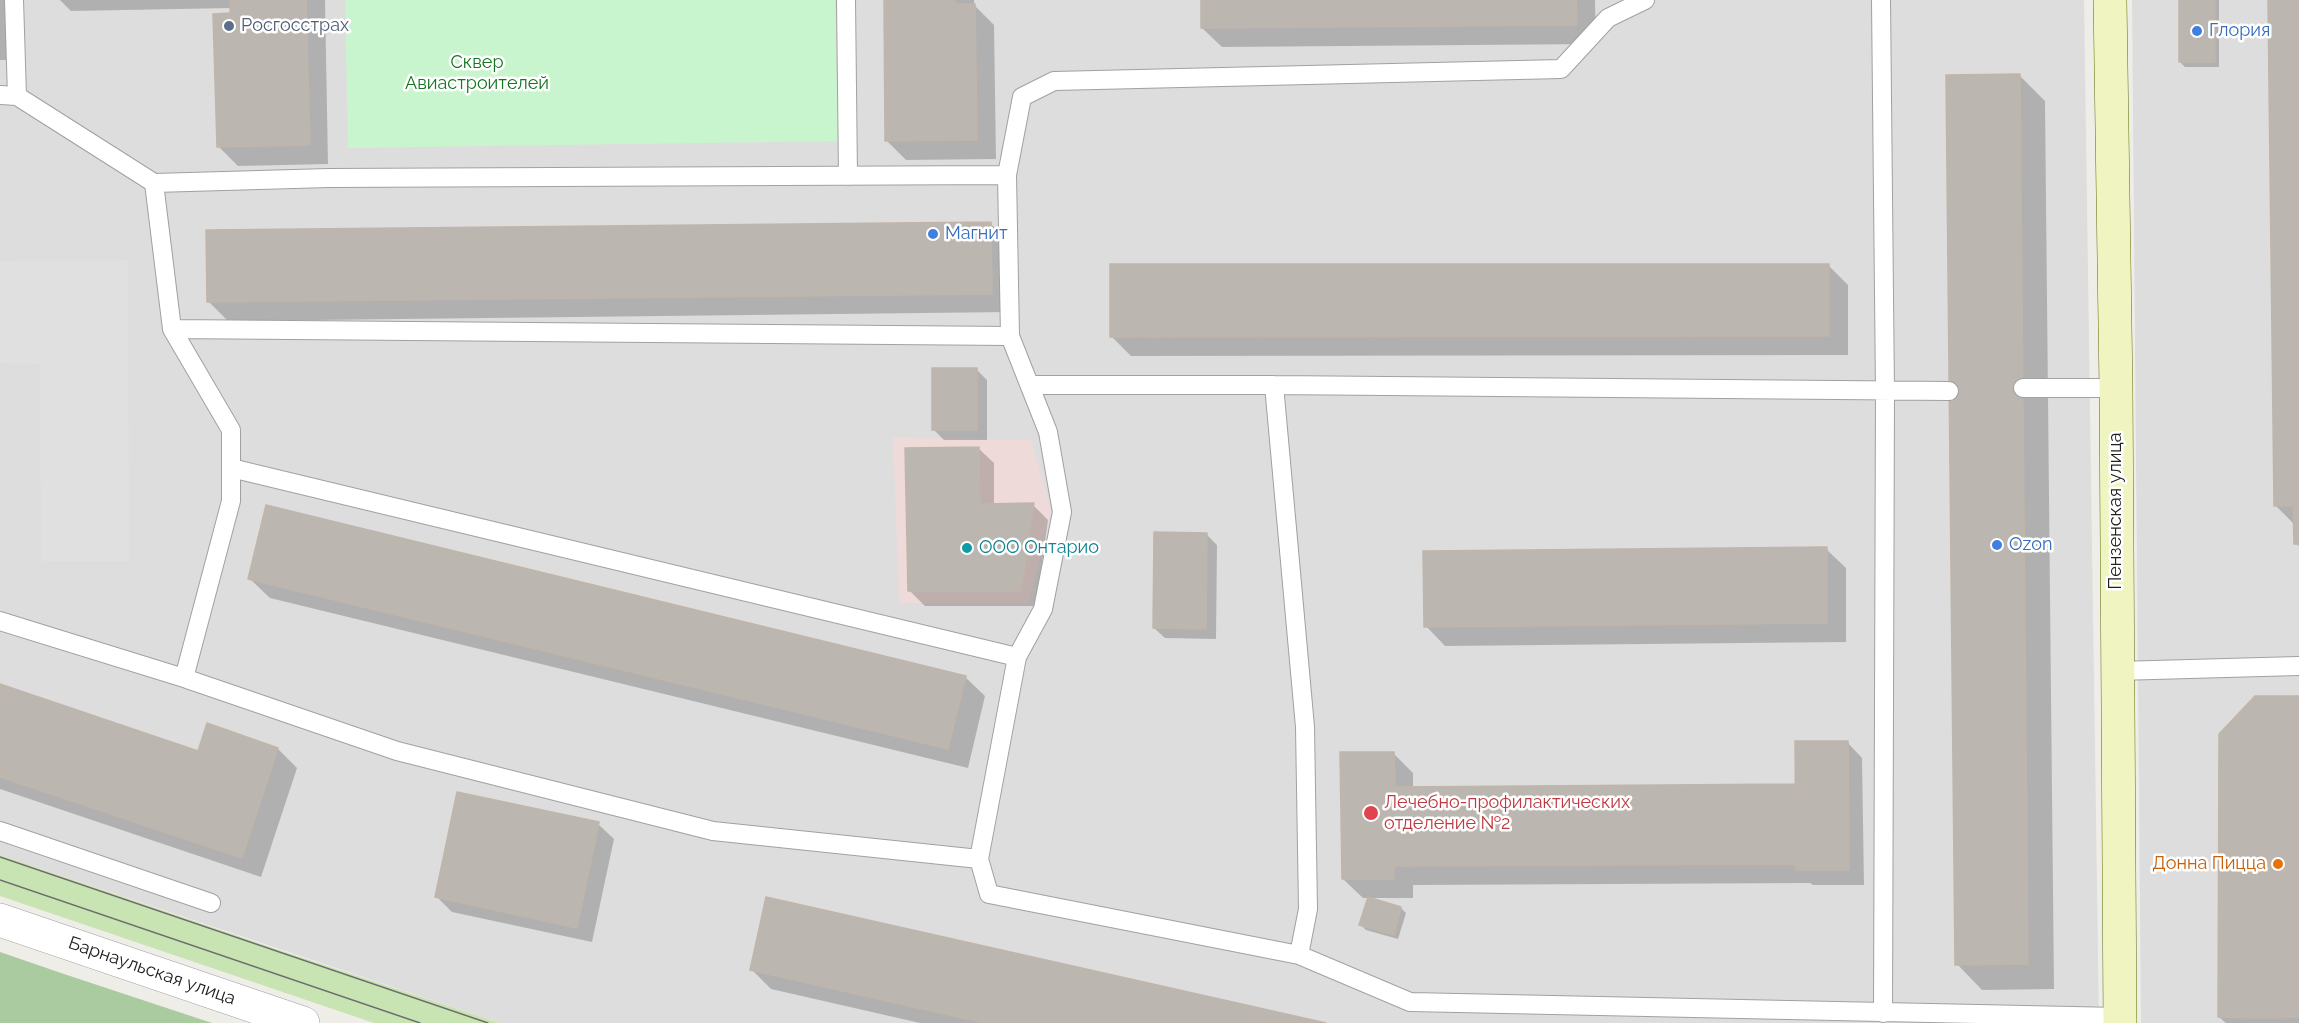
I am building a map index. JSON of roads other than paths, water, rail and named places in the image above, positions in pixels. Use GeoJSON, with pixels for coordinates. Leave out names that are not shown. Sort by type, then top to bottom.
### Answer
{"type":"FeatureCollection","features":[{"type":"Feature","properties":{"kind":"street","name":"Пензенская улица"},"geometry":{"type":"LineString","coordinates":[[2110,0],[2116,388],[2120,1020]]}},
{"type":"Feature","properties":{"kind":"street","name":"Барнаульская улица"},"geometry":{"type":"LineString","coordinates":[[0,920],[303,1023]]}},
{"type":"Feature","properties":{"kind":"lane"},"geometry":{"type":"LineString","coordinates":[[14,0],[9,96],[154,183],[329,178],[1007,175]]}},
{"type":"Feature","properties":{"kind":"lane"},"geometry":{"type":"LineString","coordinates":[[846,0],[848,176]]}},
{"type":"Feature","properties":{"kind":"lane"},"geometry":{"type":"LineString","coordinates":[[1645,0],[1608,9],[1562,69],[1054,81],[1022,97],[1007,175],[1010,336],[1048,432],[1062,512],[1043,609],[1017,657],[979,859],[989,894],[1299,955],[1410,1002],[2120,1020]]}},
{"type":"Feature","properties":{"kind":"lane"},"geometry":{"type":"LineString","coordinates":[[1881,0],[1885,391],[1883,1013]]}},
{"type":"Feature","properties":{"kind":"lane"},"geometry":{"type":"LineString","coordinates":[[154,183],[172,329],[231,430],[231,501],[184,678]]}},
{"type":"Feature","properties":{"kind":"lane"},"geometry":{"type":"LineString","coordinates":[[172,329],[1010,336]]}},
{"type":"Feature","properties":{"kind":"lane"},"geometry":{"type":"LineString","coordinates":[[1030,385],[1274,385],[1949,392]]}},
{"type":"Feature","properties":{"kind":"lane"},"geometry":{"type":"LineString","coordinates":[[1274,385],[1305,727],[1308,909],[1299,955]]}},
{"type":"Feature","properties":{"kind":"lane"},"geometry":{"type":"LineString","coordinates":[[2023,388],[2116,388]]}},
{"type":"Feature","properties":{"kind":"lane"},"geometry":{"type":"LineString","coordinates":[[231,468],[1017,657]]}},
{"type":"Feature","properties":{"kind":"lane"},"geometry":{"type":"LineString","coordinates":[[0,621],[184,678],[397,751],[713,831],[979,859]]}},
{"type":"Feature","properties":{"kind":"lane"},"geometry":{"type":"LineString","coordinates":[[2117,671],[2299,666]]}},
{"type":"Feature","properties":{"kind":"lane"},"geometry":{"type":"LineString","coordinates":[[0,831],[211,903]]}},
{"type":"Feature","properties":{"kind":"tram line"},"geometry":{"type":"LineString","coordinates":[[0,857],[488,1023]]}},
{"type":"Feature","properties":{"kind":"tram line"},"geometry":{"type":"LineString","coordinates":[[0,880],[420,1023]]}},
{"type":"Feature","properties":{"kind":"place","name":"Росгосстрах"},"geometry":{"type":"Point","coordinates":[229,26]}},
{"type":"Feature","properties":{"kind":"place","name":"Глория"},"geometry":{"type":"Point","coordinates":[2197,31]}},
{"type":"Feature","properties":{"kind":"place","name":"Магнит"},"geometry":{"type":"Point","coordinates":[933,234]}},
{"type":"Feature","properties":{"kind":"place","name":"Ozon"},"geometry":{"type":"Point","coordinates":[1997,545]}},
{"type":"Feature","properties":{"kind":"place","name":"ООО Онтарио"},"geometry":{"type":"Point","coordinates":[967,548]}},
{"type":"Feature","properties":{"kind":"place","name":"Лечебно-профилактических отделение №2"},"geometry":{"type":"Point","coordinates":[1371,813]}},
{"type":"Feature","properties":{"kind":"place","name":"Донна Пицца"},"geometry":{"type":"Point","coordinates":[2278,864]}},
{"type":"Feature","properties":{"kind":"park label","name":"Сквер Авиастроителей"},"geometry":{"type":"Point","coordinates":[477,73]}}]}
